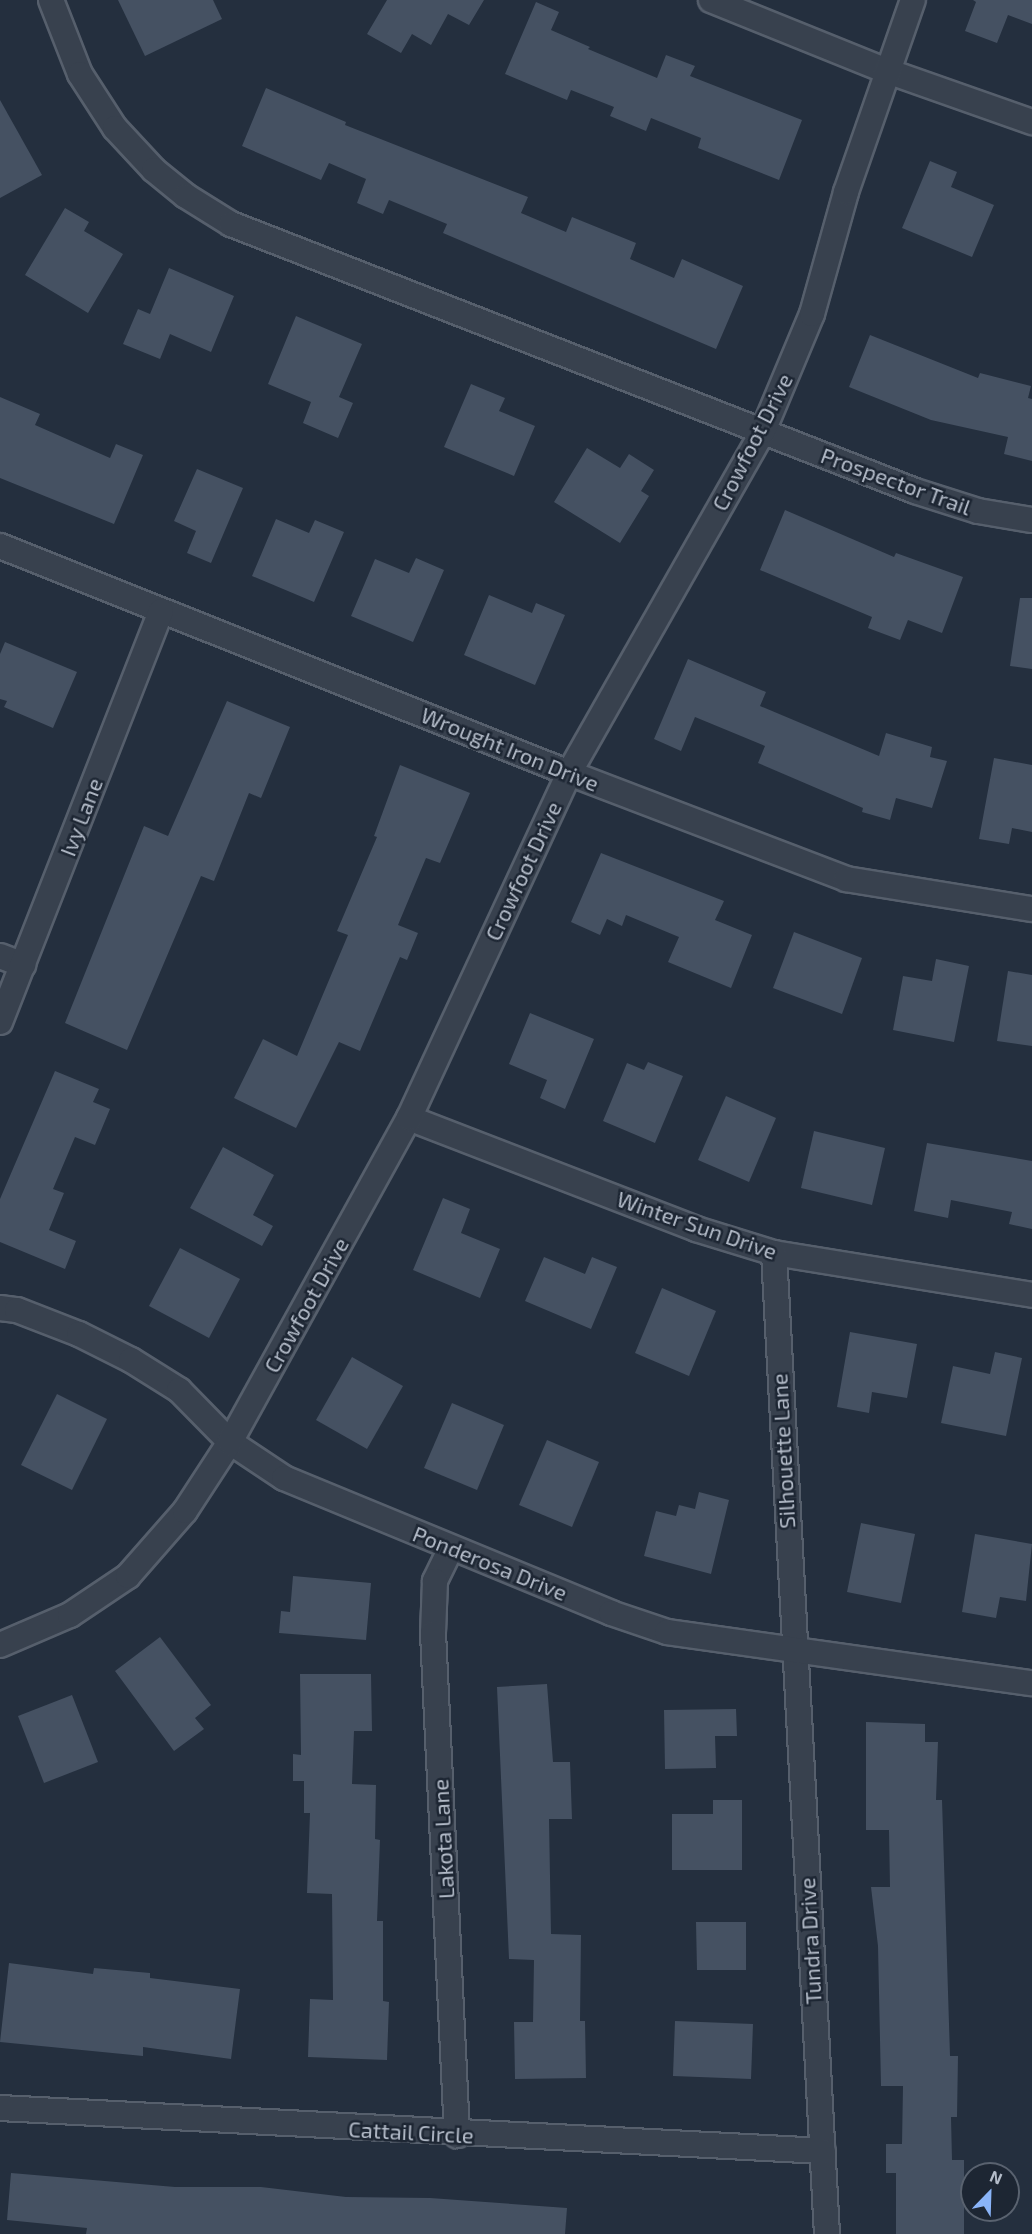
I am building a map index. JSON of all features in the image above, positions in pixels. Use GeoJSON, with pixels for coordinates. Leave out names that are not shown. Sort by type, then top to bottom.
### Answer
{"type":"FeatureCollection","features":[{"type":"Feature","properties":{"kind":"street","name":"Prospector Trail"},"geometry":{"type":"LineString","coordinates":[[51,0],[80,74],[115,128],[154,170],[186,196],[231,224],[915,492],[978,511],[1032,520]]}},
{"type":"Feature","properties":{"kind":"street"},"geometry":{"type":"LineString","coordinates":[[711,0],[887,71],[1032,122]]}},
{"type":"Feature","properties":{"kind":"street","name":"Crowfoot Drive"},"geometry":{"type":"LineString","coordinates":[[0,1645],[70,1615],[128,1576],[185,1510],[230,1442],[408,1118],[569,773],[763,431],[812,314],[846,192],[913,0]]}},
{"type":"Feature","properties":{"kind":"street","name":"Wrought Iron Drive"},"geometry":{"type":"LineString","coordinates":[[0,546],[569,773],[846,879],[1032,909]]}},
{"type":"Feature","properties":{"kind":"street","name":"Ivy Lane"},"geometry":{"type":"LineString","coordinates":[[0,1022],[161,611]]}},
{"type":"Feature","properties":{"kind":"street"},"geometry":{"type":"LineString","coordinates":[[0,956],[23,964]]}},
{"type":"Feature","properties":{"kind":"street","name":"Winter Sun Drive"},"geometry":{"type":"LineString","coordinates":[[408,1118],[696,1229],[774,1253],[1032,1295]]}},
{"type":"Feature","properties":{"kind":"street","name":"Silhouette Lane"},"geometry":{"type":"LineString","coordinates":[[774,1253],[793,1648]]}},
{"type":"Feature","properties":{"kind":"street","name":"Ponderosa Drive"},"geometry":{"type":"LineString","coordinates":[[0,1308],[17,1310],[79,1334],[131,1360],[179,1390],[230,1442],[284,1478],[451,1548],[668,1632],[1032,1683]]}},
{"type":"Feature","properties":{"kind":"street","name":"Lakota Lane"},"geometry":{"type":"LineString","coordinates":[[451,1548],[435,1581],[433,1633],[457,2134]]}},
{"type":"Feature","properties":{"kind":"street","name":"Tundra Drive"},"geometry":{"type":"LineString","coordinates":[[793,1648],[827,2234]]}},
{"type":"Feature","properties":{"kind":"street","name":"Cattail Circle"},"geometry":{"type":"LineString","coordinates":[[0,2108],[457,2134],[823,2151]]}},
{"type":"Feature","properties":{"kind":"building"},"geometry":{"type":"Polygon","coordinates":[[[118,0],[213,0],[222,19],[145,56],[118,0]]]}},
{"type":"Feature","properties":{"kind":"building"},"geometry":{"type":"Polygon","coordinates":[[[387,0],[484,0],[469,25],[448,14],[431,45],[412,34],[401,53],[367,34],[387,0]]]}},
{"type":"Feature","properties":{"kind":"building"},"geometry":{"type":"Polygon","coordinates":[[[973,0],[1032,0],[1032,24],[1008,15],[997,43],[965,31],[976,2],[973,0]]]}},
{"type":"Feature","properties":{"kind":"building"},"geometry":{"type":"Polygon","coordinates":[[[536,2],[559,12],[551,30],[590,47],[588,49],[657,78],[666,55],[695,66],[690,76],[802,120],[779,180],[698,148],[701,138],[651,118],[646,131],[610,116],[614,107],[571,90],[567,100],[505,74],[536,2]]]}},
{"type":"Feature","properties":{"kind":"building"},"geometry":{"type":"Polygon","coordinates":[[[266,88],[346,122],[345,125],[528,197],[521,213],[566,232],[572,217],[636,243],[630,259],[674,278],[682,259],[743,286],[716,349],[443,233],[447,224],[389,200],[383,214],[357,203],[366,179],[329,163],[321,180],[242,146],[266,88]]]}},
{"type":"Feature","properties":{"kind":"building"},"geometry":{"type":"Polygon","coordinates":[[[0,100],[42,175],[0,198],[0,100]]]}},
{"type":"Feature","properties":{"kind":"building"},"geometry":{"type":"Polygon","coordinates":[[[930,161],[957,172],[951,187],[994,205],[972,257],[902,228],[930,161]]]}},
{"type":"Feature","properties":{"kind":"building"},"geometry":{"type":"Polygon","coordinates":[[[65,208],[89,222],[84,231],[123,254],[88,313],[25,275],[65,208]]]}},
{"type":"Feature","properties":{"kind":"building"},"geometry":{"type":"Polygon","coordinates":[[[169,268],[234,296],[211,352],[170,334],[160,359],[123,344],[138,309],[150,314],[169,268]]]}},
{"type":"Feature","properties":{"kind":"building"},"geometry":{"type":"Polygon","coordinates":[[[296,316],[362,344],[339,397],[353,403],[338,438],[303,423],[311,402],[268,384],[296,316]]]}},
{"type":"Feature","properties":{"kind":"building"},"geometry":{"type":"Polygon","coordinates":[[[870,335],[978,378],[980,373],[1031,386],[1028,398],[1032,399],[1032,461],[1004,454],[1008,437],[931,420],[849,387],[870,335]]]}},
{"type":"Feature","properties":{"kind":"building"},"geometry":{"type":"Polygon","coordinates":[[[471,384],[505,398],[499,411],[535,426],[514,476],[444,447],[471,384]]]}},
{"type":"Feature","properties":{"kind":"building"},"geometry":{"type":"Polygon","coordinates":[[[0,397],[40,414],[35,425],[110,458],[116,444],[143,455],[114,524],[0,478],[0,397]]]}},
{"type":"Feature","properties":{"kind":"building"},"geometry":{"type":"Polygon","coordinates":[[[587,448],[620,468],[629,454],[654,470],[641,491],[649,496],[620,543],[554,502],[587,448]]]}},
{"type":"Feature","properties":{"kind":"building"},"geometry":{"type":"Polygon","coordinates":[[[197,469],[243,488],[211,563],[187,553],[196,531],[174,521],[197,469]]]}},
{"type":"Feature","properties":{"kind":"building"},"geometry":{"type":"Polygon","coordinates":[[[785,510],[894,557],[896,553],[963,577],[942,633],[908,620],[900,640],[868,628],[872,617],[760,570],[785,510]]]}},
{"type":"Feature","properties":{"kind":"building"},"geometry":{"type":"Polygon","coordinates":[[[276,519],[309,533],[315,520],[344,532],[314,602],[252,576],[276,519]]]}},
{"type":"Feature","properties":{"kind":"building"},"geometry":{"type":"Polygon","coordinates":[[[416,558],[444,570],[413,642],[351,616],[375,559],[409,573],[416,558]]]}},
{"type":"Feature","properties":{"kind":"building"},"geometry":{"type":"Polygon","coordinates":[[[489,595],[532,613],[536,603],[565,615],[535,685],[464,655],[489,595]]]}},
{"type":"Feature","properties":{"kind":"building"},"geometry":{"type":"Polygon","coordinates":[[[1020,598],[1032,598],[1032,669],[1010,666],[1020,598]]]}},
{"type":"Feature","properties":{"kind":"building"},"geometry":{"type":"Polygon","coordinates":[[[5,642],[77,672],[53,728],[4,707],[7,701],[0,699],[0,654],[5,642]]]}},
{"type":"Feature","properties":{"kind":"building"},"geometry":{"type":"Polygon","coordinates":[[[688,659],[766,692],[760,706],[879,756],[886,733],[932,747],[930,757],[947,761],[932,808],[896,798],[890,820],[862,812],[863,808],[758,763],[765,746],[695,717],[681,751],[654,739],[688,659]]]}},
{"type":"Feature","properties":{"kind":"building"},"geometry":{"type":"Polygon","coordinates":[[[227,701],[290,727],[261,798],[249,793],[214,881],[201,876],[127,1050],[65,1023],[144,826],[168,836],[227,701]]]}},
{"type":"Feature","properties":{"kind":"building"},"geometry":{"type":"Polygon","coordinates":[[[994,758],[1032,765],[1032,832],[1012,828],[1009,844],[979,839],[994,758]]]}},
{"type":"Feature","properties":{"kind":"building"},"geometry":{"type":"Polygon","coordinates":[[[400,765],[470,793],[440,863],[426,858],[398,925],[418,933],[407,960],[400,957],[360,1051],[339,1042],[296,1128],[234,1098],[263,1039],[297,1056],[348,935],[337,931],[377,837],[374,836],[400,765]]]}},
{"type":"Feature","properties":{"kind":"building"},"geometry":{"type":"Polygon","coordinates":[[[601,853],[724,901],[715,920],[752,935],[731,988],[668,962],[679,937],[626,915],[622,926],[607,919],[600,935],[571,922],[601,853]]]}},
{"type":"Feature","properties":{"kind":"building"},"geometry":{"type":"Polygon","coordinates":[[[794,932],[862,958],[842,1014],[773,988],[794,932]]]}},
{"type":"Feature","properties":{"kind":"building"},"geometry":{"type":"Polygon","coordinates":[[[936,959],[969,966],[954,1042],[893,1030],[903,976],[932,981],[936,959]]]}},
{"type":"Feature","properties":{"kind":"building"},"geometry":{"type":"Polygon","coordinates":[[[1008,971],[1032,975],[1032,1046],[997,1041],[1008,971]]]}},
{"type":"Feature","properties":{"kind":"building"},"geometry":{"type":"Polygon","coordinates":[[[530,1013],[594,1039],[565,1109],[540,1098],[547,1080],[509,1064],[530,1013]]]}},
{"type":"Feature","properties":{"kind":"building"},"geometry":{"type":"Polygon","coordinates":[[[648,1062],[683,1076],[655,1143],[603,1121],[627,1063],[644,1070],[648,1062]]]}},
{"type":"Feature","properties":{"kind":"building"},"geometry":{"type":"Polygon","coordinates":[[[55,1071],[99,1089],[93,1102],[110,1109],[95,1145],[75,1137],[53,1189],[64,1193],[49,1230],[76,1241],[65,1269],[0,1242],[0,1199],[55,1071]]]}},
{"type":"Feature","properties":{"kind":"building"},"geometry":{"type":"Polygon","coordinates":[[[726,1096],[776,1118],[749,1182],[698,1160],[726,1096]]]}},
{"type":"Feature","properties":{"kind":"building"},"geometry":{"type":"Polygon","coordinates":[[[814,1131],[885,1148],[872,1205],[801,1188],[814,1131]]]}},
{"type":"Feature","properties":{"kind":"building"},"geometry":{"type":"Polygon","coordinates":[[[927,1143],[1032,1161],[1032,1229],[1009,1224],[1012,1212],[951,1200],[948,1218],[914,1211],[927,1143]]]}},
{"type":"Feature","properties":{"kind":"building"},"geometry":{"type":"Polygon","coordinates":[[[223,1147],[274,1175],[253,1215],[273,1226],[262,1246],[190,1208],[223,1147]]]}},
{"type":"Feature","properties":{"kind":"building"},"geometry":{"type":"Polygon","coordinates":[[[443,1198],[470,1209],[461,1233],[500,1249],[480,1298],[413,1270],[443,1198]]]}},
{"type":"Feature","properties":{"kind":"building"},"geometry":{"type":"Polygon","coordinates":[[[180,1248],[240,1279],[209,1338],[149,1306],[180,1248]]]}},
{"type":"Feature","properties":{"kind":"building"},"geometry":{"type":"Polygon","coordinates":[[[544,1257],[585,1274],[592,1257],[617,1267],[591,1329],[525,1301],[544,1257]]]}},
{"type":"Feature","properties":{"kind":"building"},"geometry":{"type":"Polygon","coordinates":[[[662,1288],[716,1311],[689,1376],[635,1353],[662,1288]]]}},
{"type":"Feature","properties":{"kind":"building"},"geometry":{"type":"Polygon","coordinates":[[[850,1332],[917,1344],[907,1398],[872,1392],[869,1413],[837,1407],[850,1332]]]}},
{"type":"Feature","properties":{"kind":"building"},"geometry":{"type":"Polygon","coordinates":[[[995,1352],[1022,1358],[1006,1436],[941,1423],[953,1366],[990,1374],[995,1352]]]}},
{"type":"Feature","properties":{"kind":"building"},"geometry":{"type":"Polygon","coordinates":[[[352,1357],[403,1386],[367,1449],[316,1420],[352,1357]]]}},
{"type":"Feature","properties":{"kind":"building"},"geometry":{"type":"Polygon","coordinates":[[[57,1394],[107,1419],[72,1490],[21,1465],[57,1394]]]}},
{"type":"Feature","properties":{"kind":"building"},"geometry":{"type":"Polygon","coordinates":[[[452,1403],[504,1425],[477,1490],[424,1468],[452,1403]]]}},
{"type":"Feature","properties":{"kind":"building"},"geometry":{"type":"Polygon","coordinates":[[[547,1440],[599,1462],[572,1527],[519,1505],[547,1440]]]}},
{"type":"Feature","properties":{"kind":"building"},"geometry":{"type":"Polygon","coordinates":[[[699,1492],[729,1500],[711,1574],[644,1556],[656,1511],[676,1516],[679,1505],[695,1509],[699,1492]]]}},
{"type":"Feature","properties":{"kind":"building"},"geometry":{"type":"Polygon","coordinates":[[[861,1523],[915,1534],[901,1603],[847,1592],[861,1523]]]}},
{"type":"Feature","properties":{"kind":"building"},"geometry":{"type":"Polygon","coordinates":[[[975,1534],[1032,1544],[1026,1601],[1000,1597],[996,1618],[962,1612],[975,1534]]]}},
{"type":"Feature","properties":{"kind":"building"},"geometry":{"type":"Polygon","coordinates":[[[293,1576],[371,1583],[366,1640],[279,1633],[281,1611],[290,1612],[293,1576]]]}},
{"type":"Feature","properties":{"kind":"building"},"geometry":{"type":"Polygon","coordinates":[[[160,1637],[211,1705],[195,1718],[204,1729],[174,1751],[115,1671],[160,1637]]]}},
{"type":"Feature","properties":{"kind":"building"},"geometry":{"type":"Polygon","coordinates":[[[300,1674],[371,1674],[372,1731],[354,1731],[352,1784],[376,1785],[375,1839],[380,1840],[377,1921],[383,1921],[383,2001],[389,2002],[387,2060],[308,2057],[310,1999],[333,2000],[332,1894],[307,1893],[310,1813],[304,1813],[304,1781],[293,1781],[293,1754],[301,1755],[300,1674]]]}},
{"type":"Feature","properties":{"kind":"building"},"geometry":{"type":"Polygon","coordinates":[[[547,1684],[553,1762],[570,1762],[572,1819],[549,1819],[551,1934],[581,1935],[580,2021],[585,2021],[586,2078],[515,2079],[514,2022],[533,2022],[534,1960],[509,1959],[497,1687],[547,1684]]]}},
{"type":"Feature","properties":{"kind":"building"},"geometry":{"type":"Polygon","coordinates":[[[72,1695],[98,1762],[44,1783],[18,1716],[72,1695]]]}},
{"type":"Feature","properties":{"kind":"building"},"geometry":{"type":"Polygon","coordinates":[[[736,1709],[737,1736],[715,1736],[716,1768],[665,1769],[664,1710],[736,1709]]]}},
{"type":"Feature","properties":{"kind":"building"},"geometry":{"type":"Polygon","coordinates":[[[866,1722],[925,1724],[925,1742],[938,1742],[936,1800],[942,1800],[950,2056],[958,2056],[957,2117],[951,2117],[952,2160],[964,2160],[960,2162],[960,2222],[964,2222],[964,2234],[896,2234],[896,2173],[886,2173],[886,2144],[902,2144],[903,2086],[881,2086],[878,1946],[871,1887],[890,1887],[889,1830],[866,1830],[866,1722]]]}},
{"type":"Feature","properties":{"kind":"building"},"geometry":{"type":"Polygon","coordinates":[[[713,1800],[742,1800],[742,1870],[672,1870],[672,1814],[713,1814],[713,1800]]]}},
{"type":"Feature","properties":{"kind":"building"},"geometry":{"type":"Polygon","coordinates":[[[696,1922],[746,1922],[746,1970],[697,1970],[696,1922]]]}},
{"type":"Feature","properties":{"kind":"building"},"geometry":{"type":"Polygon","coordinates":[[[9,1963],[93,1974],[94,1968],[150,1973],[150,1978],[240,1989],[231,2059],[143,2047],[143,2056],[0,2042],[9,1963]]]}},
{"type":"Feature","properties":{"kind":"building"},"geometry":{"type":"Polygon","coordinates":[[[675,2021],[753,2024],[751,2079],[673,2076],[675,2021]]]}},
{"type":"Feature","properties":{"kind":"building"},"geometry":{"type":"Polygon","coordinates":[[[11,2173],[175,2187],[261,2187],[346,2197],[430,2198],[567,2208],[565,2234],[86,2234],[87,2228],[7,2220],[11,2173]]]}}]}
